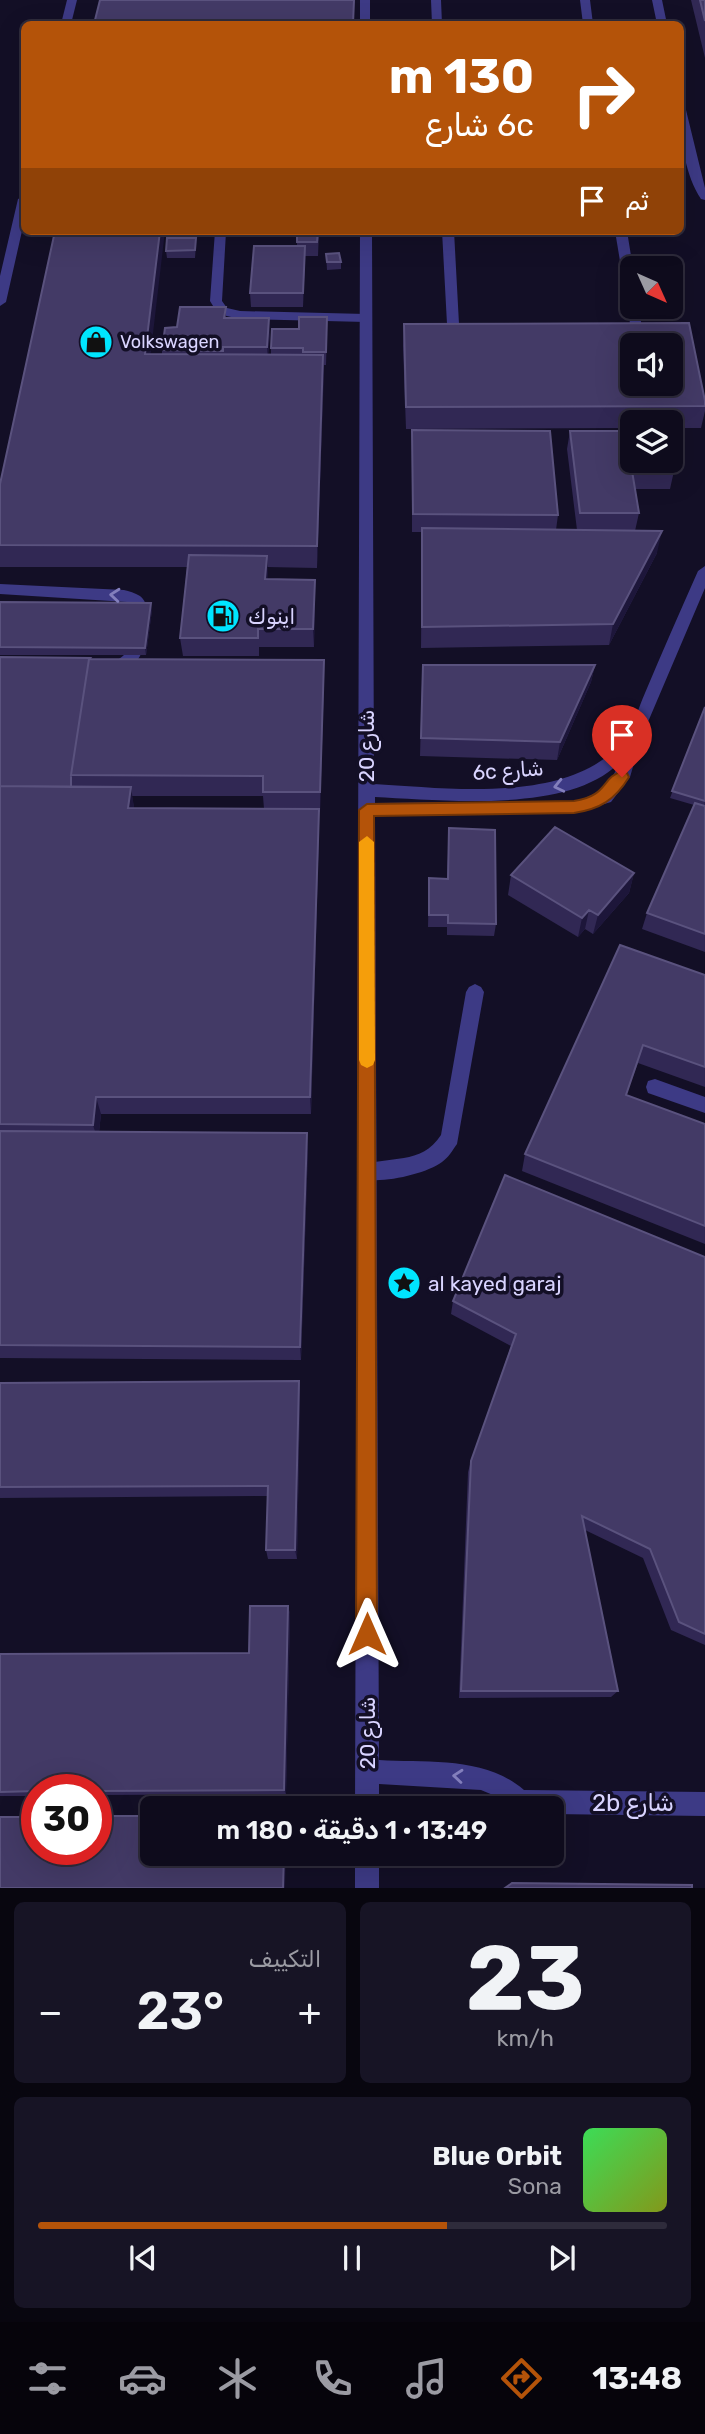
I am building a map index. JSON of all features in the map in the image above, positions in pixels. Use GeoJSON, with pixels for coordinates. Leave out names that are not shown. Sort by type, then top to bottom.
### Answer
{"type":"FeatureCollection","features":[{"type":"Feature","properties":{"kind":"street"},"geometry":{"type":"LineString","coordinates":[[67,21],[72,0]]}},
{"type":"Feature","properties":{"kind":"street"},"geometry":{"type":"LineString","coordinates":[[436,0],[437,21]]}},
{"type":"Feature","properties":{"kind":"street"},"geometry":{"type":"LineString","coordinates":[[584,0],[588,21]]}},
{"type":"Feature","properties":{"kind":"street"},"geometry":{"type":"LineString","coordinates":[[657,0],[661,21]]}},
{"type":"Feature","properties":{"kind":"street"},"geometry":{"type":"LineString","coordinates":[[352,9],[365,5]]}},
{"type":"Feature","properties":{"kind":"street"},"geometry":{"type":"LineString","coordinates":[[684,124],[697,184],[705,197]]}},
{"type":"Feature","properties":{"kind":"street"},"geometry":{"type":"LineString","coordinates":[[0,302],[21,212]]}},
{"type":"Feature","properties":{"kind":"street"},"geometry":{"type":"LineString","coordinates":[[220,235],[216,301],[222,312],[240,316],[366,318]]}},
{"type":"Feature","properties":{"kind":"street","name":"شارع 20"},"geometry":{"type":"LineString","coordinates":[[366,235],[367,1796]]}},
{"type":"Feature","properties":{"kind":"street"},"geometry":{"type":"LineString","coordinates":[[448,235],[454,329],[466,335],[488,336]]}},
{"type":"Feature","properties":{"kind":"street"},"geometry":{"type":"LineString","coordinates":[[622,235],[625,256]]}},
{"type":"Feature","properties":{"kind":"street"},"geometry":{"type":"LineString","coordinates":[[610,337],[633,334],[635,319]]}},
{"type":"Feature","properties":{"kind":"street","name":"6c شارع"},"geometry":{"type":"LineString","coordinates":[[367,810],[574,807],[605,797],[622,777],[634,736],[705,571]]}},
{"type":"Feature","properties":{"kind":"street"},"geometry":{"type":"LineString","coordinates":[[0,589],[124,595],[134,599],[139,606],[140,615],[133,655],[115,667],[89,669]]}},
{"type":"Feature","properties":{"kind":"street","name":"6c شارع"},"geometry":{"type":"LineString","coordinates":[[366,790],[485,794],[552,788],[579,781],[602,769],[621,754],[634,736]]}},
{"type":"Feature","properties":{"kind":"street"},"geometry":{"type":"LineString","coordinates":[[367,1172],[416,1166],[437,1156],[445,1147],[450,1138],[475,992]]}},
{"type":"Feature","properties":{"kind":"street"},"geometry":{"type":"LineString","coordinates":[[655,1087],[705,1105]]}},
{"type":"Feature","properties":{"kind":"street","name":"2b شارع"},"geometry":{"type":"LineString","coordinates":[[367,1771],[481,1778],[501,1786],[509,1796]]}},
{"type":"Feature","properties":{"kind":"street","name":"2b شارع"},"geometry":{"type":"LineString","coordinates":[[564,1805],[705,1804]]}},
{"type":"Feature","properties":{"kind":"street"},"geometry":{"type":"LineString","coordinates":[[367,1866],[367,1888]]}},
{"type":"Feature","properties":{"kind":"building"},"geometry":{"type":"Polygon","coordinates":[[[100,0],[354,0],[353,21],[95,21],[100,0]]]}},
{"type":"Feature","properties":{"kind":"building"},"geometry":{"type":"Polygon","coordinates":[[[700,0],[705,0],[705,21],[700,0]]]}},
{"type":"Feature","properties":{"kind":"building"},"geometry":{"type":"Polygon","coordinates":[[[54,235],[160,235],[145,354],[323,355],[317,546],[0,545],[0,484],[54,235]]]}},
{"type":"Feature","properties":{"kind":"building"},"geometry":{"type":"Polygon","coordinates":[[[297,235],[318,235],[317,242],[297,242],[297,235]]]}},
{"type":"Feature","properties":{"kind":"building"},"geometry":{"type":"Polygon","coordinates":[[[167,238],[196,238],[195,250],[166,251],[167,238]]]}},
{"type":"Feature","properties":{"kind":"building"},"geometry":{"type":"Polygon","coordinates":[[[254,246],[305,246],[303,293],[250,293],[254,246]]]}},
{"type":"Feature","properties":{"kind":"building"},"geometry":{"type":"Polygon","coordinates":[[[339,253],[341,262],[327,262],[326,254],[339,253]]]}},
{"type":"Feature","properties":{"kind":"building"},"geometry":{"type":"Polygon","coordinates":[[[180,307],[226,307],[224,318],[269,318],[267,347],[223,347],[223,351],[162,350],[165,328],[177,327],[180,307]]]}},
{"type":"Feature","properties":{"kind":"building"},"geometry":{"type":"Polygon","coordinates":[[[299,317],[327,317],[326,352],[303,352],[303,348],[271,348],[272,329],[299,329],[299,317]]]}},
{"type":"Feature","properties":{"kind":"building"},"geometry":{"type":"Polygon","coordinates":[[[689,323],[705,401],[705,406],[406,407],[404,324],[689,323]]]}},
{"type":"Feature","properties":{"kind":"building"},"geometry":{"type":"Polygon","coordinates":[[[412,430],[550,431],[558,515],[413,514],[412,430]]]}},
{"type":"Feature","properties":{"kind":"building"},"geometry":{"type":"Polygon","coordinates":[[[570,431],[620,431],[620,473],[632,473],[639,513],[580,513],[570,431]]]}},
{"type":"Feature","properties":{"kind":"building"},"geometry":{"type":"Polygon","coordinates":[[[422,528],[662,531],[613,624],[422,627],[422,528]]]}},
{"type":"Feature","properties":{"kind":"building"},"geometry":{"type":"Polygon","coordinates":[[[189,555],[267,556],[265,579],[315,580],[313,629],[258,629],[258,638],[180,638],[189,555]]]}},
{"type":"Feature","properties":{"kind":"building"},"geometry":{"type":"Polygon","coordinates":[[[0,602],[151,603],[145,648],[0,647],[0,602]]]}},
{"type":"Feature","properties":{"kind":"building"},"geometry":{"type":"Polygon","coordinates":[[[0,657],[90,658],[71,787],[0,786],[0,657]]]}},
{"type":"Feature","properties":{"kind":"building"},"geometry":{"type":"Polygon","coordinates":[[[89,659],[324,660],[320,792],[263,792],[263,776],[71,775],[89,659]]]}},
{"type":"Feature","properties":{"kind":"building"},"geometry":{"type":"Polygon","coordinates":[[[423,665],[595,665],[560,742],[421,738],[423,665]]]}},
{"type":"Feature","properties":{"kind":"building"},"geometry":{"type":"Polygon","coordinates":[[[705,707],[705,801],[672,791],[705,707]]]}},
{"type":"Feature","properties":{"kind":"building"},"geometry":{"type":"Polygon","coordinates":[[[0,786],[131,787],[128,808],[319,809],[310,1097],[96,1097],[93,1125],[0,1124],[0,786]]]}},
{"type":"Feature","properties":{"kind":"building"},"geometry":{"type":"Polygon","coordinates":[[[695,803],[705,806],[705,934],[647,913],[695,803]]]}},
{"type":"Feature","properties":{"kind":"building"},"geometry":{"type":"Polygon","coordinates":[[[555,827],[634,873],[598,915],[589,910],[582,918],[511,875],[555,827]]]}},
{"type":"Feature","properties":{"kind":"building"},"geometry":{"type":"Polygon","coordinates":[[[449,828],[495,830],[496,924],[448,923],[448,915],[429,915],[429,878],[448,879],[449,828]]]}},
{"type":"Feature","properties":{"kind":"building"},"geometry":{"type":"Polygon","coordinates":[[[620,945],[705,975],[705,1067],[643,1045],[626,1095],[705,1124],[705,1226],[525,1154],[620,945]]]}},
{"type":"Feature","properties":{"kind":"building"},"geometry":{"type":"Polygon","coordinates":[[[0,1131],[307,1133],[300,1347],[0,1345],[0,1131]]]}},
{"type":"Feature","properties":{"kind":"building"},"geometry":{"type":"Polygon","coordinates":[[[505,1175],[705,1257],[705,1634],[679,1622],[650,1549],[582,1516],[618,1691],[461,1691],[471,1461],[516,1334],[453,1301],[505,1175]]]}},
{"type":"Feature","properties":{"kind":"building"},"geometry":{"type":"Polygon","coordinates":[[[299,1381],[295,1550],[266,1550],[268,1486],[0,1487],[0,1383],[299,1381]]]}},
{"type":"Feature","properties":{"kind":"building"},"geometry":{"type":"Polygon","coordinates":[[[250,1606],[288,1606],[284,1790],[112,1791],[112,1774],[21,1774],[21,1791],[0,1792],[0,1654],[249,1653],[250,1606]]]}},
{"type":"Feature","properties":{"kind":"building"},"geometry":{"type":"Polygon","coordinates":[[[112,1816],[140,1816],[140,1866],[284,1866],[283,1888],[0,1888],[0,1817],[21,1817],[21,1865],[112,1865],[112,1816]]]}},
{"type":"Feature","properties":{"kind":"building"},"geometry":{"type":"Polygon","coordinates":[[[512,1883],[692,1885],[692,1888],[505,1888],[512,1883]]]}},
{"type":"Feature","properties":{"kind":"slow traffic"},"geometry":{"type":"LineString","coordinates":[[367,842],[367,1060]]}},
{"type":"Feature","properties":{"kind":"place","name":"Volkswagen"},"geometry":{"type":"Point","coordinates":[96,342]}},
{"type":"Feature","properties":{"kind":"place","name":"اينوك"},"geometry":{"type":"Point","coordinates":[223,616]}},
{"type":"Feature","properties":{"kind":"place","name":"al kayed garaj"},"geometry":{"type":"Point","coordinates":[404,1283]}},
{"type":"Feature","properties":{"kind":"route"},"geometry":{"type":"LineString","coordinates":[[367,1634],[367,810],[574,807],[605,797],[622,777]]}}]}
